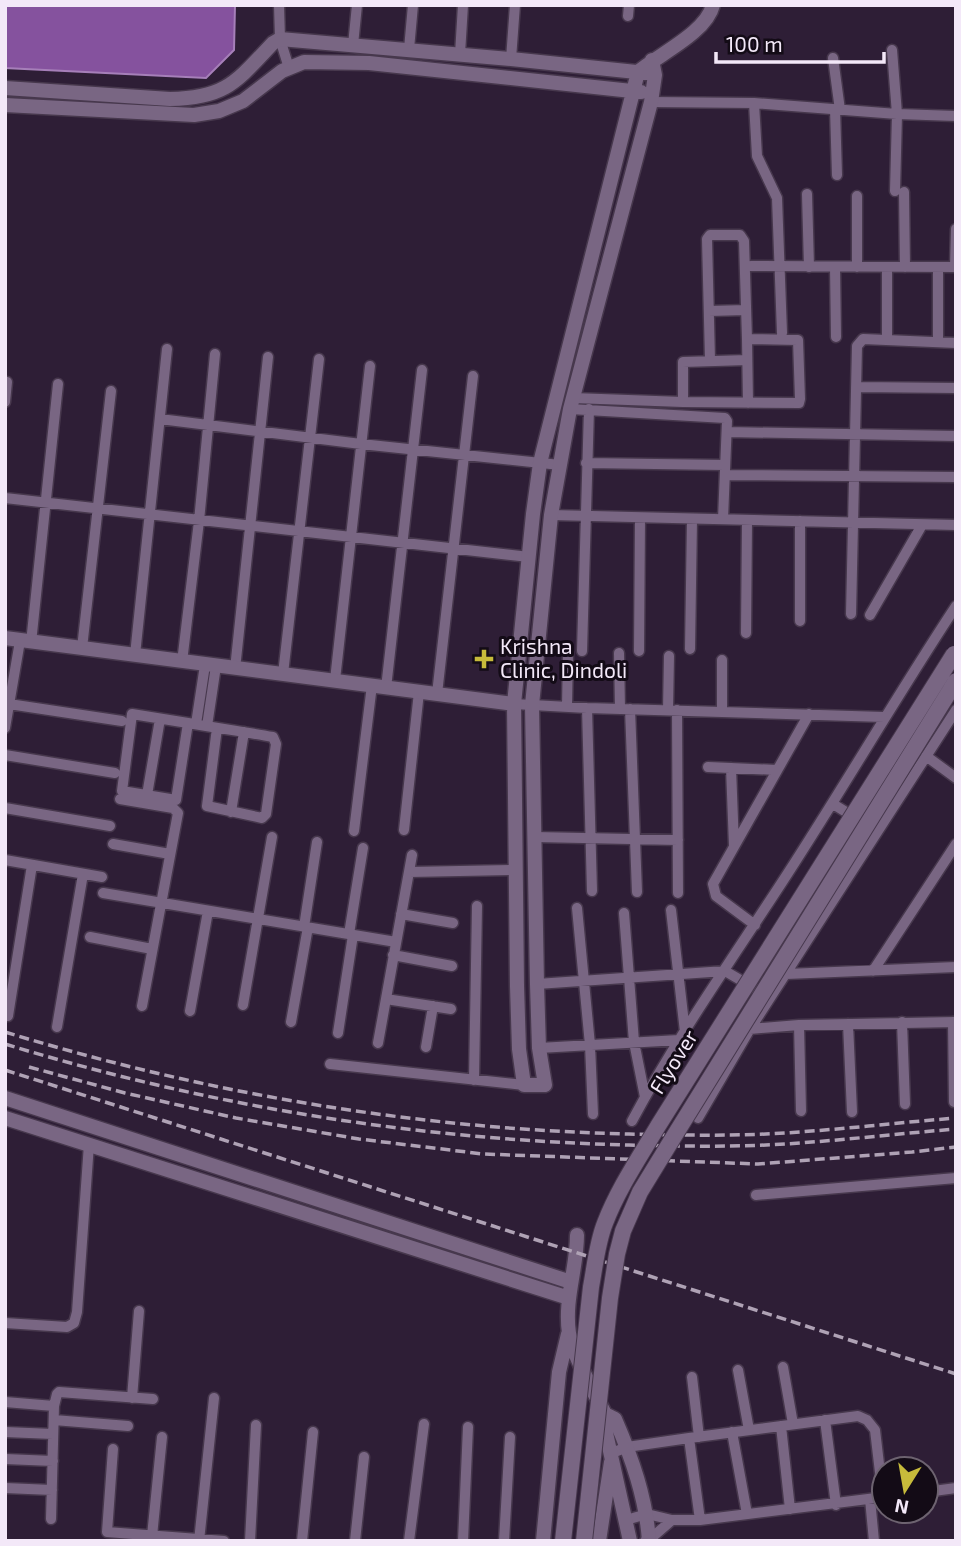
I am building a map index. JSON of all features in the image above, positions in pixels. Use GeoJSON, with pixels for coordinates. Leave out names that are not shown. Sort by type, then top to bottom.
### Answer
{"type":"FeatureCollection","features":[{"type":"Feature","properties":{"kind":"main road","name":"Flyover"},"geometry":{"type":"LineString","coordinates":[[563,1541],[591,1287],[605,1223],[624,1183],[658,1126],[954,654]]}},
{"type":"Feature","properties":{"kind":"main road","name":"Flyover"},"geometry":{"type":"LineString","coordinates":[[584,1541],[610,1297],[617,1254],[627,1222],[640,1192],[956,681]]}},
{"type":"Feature","properties":{"kind":"street"},"geometry":{"type":"LineString","coordinates":[[279,5],[280,39],[289,68]]}},
{"type":"Feature","properties":{"kind":"street"},"geometry":{"type":"LineString","coordinates":[[353,45],[357,5]]}},
{"type":"Feature","properties":{"kind":"street"},"geometry":{"type":"LineString","coordinates":[[409,49],[413,5]]}},
{"type":"Feature","properties":{"kind":"street"},"geometry":{"type":"LineString","coordinates":[[460,54],[463,5]]}},
{"type":"Feature","properties":{"kind":"street"},"geometry":{"type":"LineString","coordinates":[[512,58],[515,5]]}},
{"type":"Feature","properties":{"kind":"street"},"geometry":{"type":"LineString","coordinates":[[524,1086],[519,1049],[514,704],[540,463],[638,72],[682,42],[711,13],[713,5]]}},
{"type":"Feature","properties":{"kind":"street"},"geometry":{"type":"LineString","coordinates":[[5,88],[170,99],[195,98],[217,93],[236,81],[280,39],[512,58],[655,75]]}},
{"type":"Feature","properties":{"kind":"street"},"geometry":{"type":"LineString","coordinates":[[892,50],[905,267]]}},
{"type":"Feature","properties":{"kind":"street"},"geometry":{"type":"LineString","coordinates":[[833,58],[837,110],[837,175]]}},
{"type":"Feature","properties":{"kind":"street"},"geometry":{"type":"LineString","coordinates":[[330,1064],[524,1086],[545,1085],[539,1048],[533,705],[551,515],[572,403],[652,98],[655,75],[652,60]]}},
{"type":"Feature","properties":{"kind":"street"},"geometry":{"type":"LineString","coordinates":[[5,105],[194,115],[219,111],[243,101],[282,71],[304,62],[346,61],[634,91],[652,98],[956,116]]}},
{"type":"Feature","properties":{"kind":"street"},"geometry":{"type":"LineString","coordinates":[[754,103],[758,161],[777,198],[782,333]]}},
{"type":"Feature","properties":{"kind":"street"},"geometry":{"type":"LineString","coordinates":[[807,194],[809,267]]}},
{"type":"Feature","properties":{"kind":"street"},"geometry":{"type":"LineString","coordinates":[[857,196],[857,267]]}},
{"type":"Feature","properties":{"kind":"street"},"geometry":{"type":"LineString","coordinates":[[751,266],[955,267],[956,229]]}},
{"type":"Feature","properties":{"kind":"street"},"geometry":{"type":"LineString","coordinates":[[710,360],[707,239],[710,236],[736,234],[743,237],[744,241],[748,402]]}},
{"type":"Feature","properties":{"kind":"street"},"geometry":{"type":"LineString","coordinates":[[835,267],[836,337]]}},
{"type":"Feature","properties":{"kind":"street"},"geometry":{"type":"LineString","coordinates":[[887,267],[887,340]]}},
{"type":"Feature","properties":{"kind":"street"},"geometry":{"type":"LineString","coordinates":[[938,267],[938,342]]}},
{"type":"Feature","properties":{"kind":"street"},"geometry":{"type":"LineString","coordinates":[[709,311],[746,310]]}},
{"type":"Feature","properties":{"kind":"street"},"geometry":{"type":"LineString","coordinates":[[572,403],[794,404],[800,401],[800,342],[795,339],[747,339]]}},
{"type":"Feature","properties":{"kind":"street"},"geometry":{"type":"LineString","coordinates":[[851,614],[859,342],[863,339],[956,343]]}},
{"type":"Feature","properties":{"kind":"street"},"geometry":{"type":"LineString","coordinates":[[135,656],[167,349]]}},
{"type":"Feature","properties":{"kind":"street"},"geometry":{"type":"LineString","coordinates":[[182,662],[215,354]]}},
{"type":"Feature","properties":{"kind":"street"},"geometry":{"type":"LineString","coordinates":[[235,668],[268,357]]}},
{"type":"Feature","properties":{"kind":"street"},"geometry":{"type":"LineString","coordinates":[[283,674],[319,359]]}},
{"type":"Feature","properties":{"kind":"street"},"geometry":{"type":"LineString","coordinates":[[683,402],[682,363],[747,360]]}},
{"type":"Feature","properties":{"kind":"street"},"geometry":{"type":"LineString","coordinates":[[335,680],[370,366]]}},
{"type":"Feature","properties":{"kind":"street"},"geometry":{"type":"LineString","coordinates":[[354,831],[403,544],[422,370]]}},
{"type":"Feature","properties":{"kind":"street"},"geometry":{"type":"LineString","coordinates":[[437,694],[473,376]]}},
{"type":"Feature","properties":{"kind":"street"},"geometry":{"type":"LineString","coordinates":[[5,402],[7,382]]}},
{"type":"Feature","properties":{"kind":"street"},"geometry":{"type":"LineString","coordinates":[[5,728],[45,503],[58,384]]}},
{"type":"Feature","properties":{"kind":"street"},"geometry":{"type":"LineString","coordinates":[[856,387],[956,388]]}},
{"type":"Feature","properties":{"kind":"street"},"geometry":{"type":"LineString","coordinates":[[82,648],[111,391]]}},
{"type":"Feature","properties":{"kind":"street"},"geometry":{"type":"LineString","coordinates":[[572,403],[589,410],[722,416],[727,421],[723,519]]}},
{"type":"Feature","properties":{"kind":"street"},"geometry":{"type":"LineString","coordinates":[[582,651],[589,410]]}},
{"type":"Feature","properties":{"kind":"street"},"geometry":{"type":"LineString","coordinates":[[160,419],[560,465]]}},
{"type":"Feature","properties":{"kind":"street"},"geometry":{"type":"LineString","coordinates":[[727,432],[956,436]]}},
{"type":"Feature","properties":{"kind":"street"},"geometry":{"type":"LineString","coordinates":[[586,463],[854,476],[956,477]]}},
{"type":"Feature","properties":{"kind":"street"},"geometry":{"type":"LineString","coordinates":[[5,498],[529,557]]}},
{"type":"Feature","properties":{"kind":"street"},"geometry":{"type":"LineString","coordinates":[[551,515],[956,525]]}},
{"type":"Feature","properties":{"kind":"street"},"geometry":{"type":"LineString","coordinates":[[639,651],[640,518]]}},
{"type":"Feature","properties":{"kind":"street"},"geometry":{"type":"LineString","coordinates":[[690,649],[692,519]]}},
{"type":"Feature","properties":{"kind":"street"},"geometry":{"type":"LineString","coordinates":[[746,633],[747,521]]}},
{"type":"Feature","properties":{"kind":"street"},"geometry":{"type":"LineString","coordinates":[[800,522],[800,621]]}},
{"type":"Feature","properties":{"kind":"street"},"geometry":{"type":"LineString","coordinates":[[870,615],[922,524]]}},
{"type":"Feature","properties":{"kind":"street"},"geometry":{"type":"LineString","coordinates":[[632,1122],[682,1036],[833,804],[884,717],[956,606]]}},
{"type":"Feature","properties":{"kind":"street"},"geometry":{"type":"LineString","coordinates":[[19,640],[514,704],[884,717]]}},
{"type":"Feature","properties":{"kind":"street"},"geometry":{"type":"LineString","coordinates":[[567,707],[568,653]]}},
{"type":"Feature","properties":{"kind":"street"},"geometry":{"type":"LineString","coordinates":[[619,653],[635,839],[636,892]]}},
{"type":"Feature","properties":{"kind":"street"},"geometry":{"type":"LineString","coordinates":[[669,656],[678,893]]}},
{"type":"Feature","properties":{"kind":"street"},"geometry":{"type":"LineString","coordinates":[[722,660],[722,712]]}},
{"type":"Feature","properties":{"kind":"street"},"geometry":{"type":"LineString","coordinates":[[202,725],[177,798],[174,800],[125,792],[121,788],[132,716],[202,725],[274,737],[266,814],[262,818],[209,808],[206,804],[202,725],[210,666]]}},
{"type":"Feature","properties":{"kind":"street"},"geometry":{"type":"LineString","coordinates":[[404,831],[419,692]]}},
{"type":"Feature","properties":{"kind":"street"},"geometry":{"type":"LineString","coordinates":[[9,704],[122,722]]}},
{"type":"Feature","properties":{"kind":"street"},"geometry":{"type":"LineString","coordinates":[[587,708],[592,891]]}},
{"type":"Feature","properties":{"kind":"street"},"geometry":{"type":"LineString","coordinates":[[698,1118],[750,1029],[956,710]]}},
{"type":"Feature","properties":{"kind":"street"},"geometry":{"type":"LineString","coordinates":[[755,925],[716,896],[713,890],[715,878],[809,714]]}},
{"type":"Feature","properties":{"kind":"street"},"geometry":{"type":"LineString","coordinates":[[147,795],[160,719]]}},
{"type":"Feature","properties":{"kind":"street"},"geometry":{"type":"LineString","coordinates":[[231,812],[244,732]]}},
{"type":"Feature","properties":{"kind":"street"},"geometry":{"type":"LineString","coordinates":[[5,755],[114,774]]}},
{"type":"Feature","properties":{"kind":"street"},"geometry":{"type":"LineString","coordinates":[[926,756],[956,778]]}},
{"type":"Feature","properties":{"kind":"street"},"geometry":{"type":"LineString","coordinates":[[708,767],[777,770]]}},
{"type":"Feature","properties":{"kind":"street"},"geometry":{"type":"LineString","coordinates":[[731,768],[734,846]]}},
{"type":"Feature","properties":{"kind":"street"},"geometry":{"type":"LineString","coordinates":[[120,799],[176,810],[178,818],[142,1006]]}},
{"type":"Feature","properties":{"kind":"street"},"geometry":{"type":"LineString","coordinates":[[833,804],[878,831]]}},
{"type":"Feature","properties":{"kind":"street"},"geometry":{"type":"LineString","coordinates":[[5,808],[110,826]]}},
{"type":"Feature","properties":{"kind":"street"},"geometry":{"type":"LineString","coordinates":[[243,1005],[272,837]]}},
{"type":"Feature","properties":{"kind":"street"},"geometry":{"type":"LineString","coordinates":[[535,837],[678,840]]}},
{"type":"Feature","properties":{"kind":"street"},"geometry":{"type":"LineString","coordinates":[[291,1022],[317,842]]}},
{"type":"Feature","properties":{"kind":"street"},"geometry":{"type":"LineString","coordinates":[[113,844],[170,854]]}},
{"type":"Feature","properties":{"kind":"street"},"geometry":{"type":"LineString","coordinates":[[873,971],[956,844]]}},
{"type":"Feature","properties":{"kind":"street"},"geometry":{"type":"LineString","coordinates":[[338,1033],[363,848]]}},
{"type":"Feature","properties":{"kind":"street"},"geometry":{"type":"LineString","coordinates":[[378,1043],[412,855]]}},
{"type":"Feature","properties":{"kind":"street"},"geometry":{"type":"LineString","coordinates":[[5,860],[102,877]]}},
{"type":"Feature","properties":{"kind":"street"},"geometry":{"type":"LineString","coordinates":[[8,1016],[32,865]]}},
{"type":"Feature","properties":{"kind":"street"},"geometry":{"type":"LineString","coordinates":[[409,872],[515,870]]}},
{"type":"Feature","properties":{"kind":"street"},"geometry":{"type":"LineString","coordinates":[[57,1027],[83,874]]}},
{"type":"Feature","properties":{"kind":"street"},"geometry":{"type":"LineString","coordinates":[[103,893],[396,942]]}},
{"type":"Feature","properties":{"kind":"street"},"geometry":{"type":"LineString","coordinates":[[474,1080],[477,906]]}},
{"type":"Feature","properties":{"kind":"street"},"geometry":{"type":"LineString","coordinates":[[577,908],[590,1045],[593,1114]]}},
{"type":"Feature","properties":{"kind":"street"},"geometry":{"type":"LineString","coordinates":[[671,910],[682,1036]]}},
{"type":"Feature","properties":{"kind":"street"},"geometry":{"type":"LineString","coordinates":[[190,1011],[208,911]]}},
{"type":"Feature","properties":{"kind":"street"},"geometry":{"type":"LineString","coordinates":[[624,913],[634,1042],[645,1097]]}},
{"type":"Feature","properties":{"kind":"street"},"geometry":{"type":"LineString","coordinates":[[401,914],[453,923]]}},
{"type":"Feature","properties":{"kind":"street"},"geometry":{"type":"LineString","coordinates":[[90,937],[152,950]]}},
{"type":"Feature","properties":{"kind":"street"},"geometry":{"type":"LineString","coordinates":[[393,955],[452,966]]}},
{"type":"Feature","properties":{"kind":"street"},"geometry":{"type":"LineString","coordinates":[[786,974],[956,967]]}},
{"type":"Feature","properties":{"kind":"street"},"geometry":{"type":"LineString","coordinates":[[537,984],[725,971],[771,997]]}},
{"type":"Feature","properties":{"kind":"street"},"geometry":{"type":"LineString","coordinates":[[386,999],[451,1009]]}},
{"type":"Feature","properties":{"kind":"street"},"geometry":{"type":"LineString","coordinates":[[426,1046],[433,1006]]}},
{"type":"Feature","properties":{"kind":"street"},"geometry":{"type":"LineString","coordinates":[[902,1022],[905,1104]]}},
{"type":"Feature","properties":{"kind":"street"},"geometry":{"type":"LineString","coordinates":[[750,1029],[954,1022],[954,1102]]}},
{"type":"Feature","properties":{"kind":"street"},"geometry":{"type":"LineString","coordinates":[[848,1024],[852,1112]]}},
{"type":"Feature","properties":{"kind":"street"},"geometry":{"type":"LineString","coordinates":[[800,1026],[801,1111]]}},
{"type":"Feature","properties":{"kind":"street"},"geometry":{"type":"LineString","coordinates":[[539,1048],[682,1036]]}},
{"type":"Feature","properties":{"kind":"street"},"geometry":{"type":"LineString","coordinates":[[5,1098],[571,1282]]}},
{"type":"Feature","properties":{"kind":"street"},"geometry":{"type":"LineString","coordinates":[[5,1118],[569,1298]]}},
{"type":"Feature","properties":{"kind":"street"},"geometry":{"type":"LineString","coordinates":[[5,1323],[67,1327],[74,1323],[89,1144]]}},
{"type":"Feature","properties":{"kind":"street"},"geometry":{"type":"LineString","coordinates":[[195,1179],[200,1161]]}},
{"type":"Feature","properties":{"kind":"street"},"geometry":{"type":"LineString","coordinates":[[756,1195],[956,1178]]}},
{"type":"Feature","properties":{"kind":"street"},"geometry":{"type":"LineString","coordinates":[[577,1235],[577,1253],[569,1298],[569,1332],[572,1345],[605,1414],[604,1424],[630,1541]]}},
{"type":"Feature","properties":{"kind":"street"},"geometry":{"type":"LineString","coordinates":[[132,1398],[139,1311]]}},
{"type":"Feature","properties":{"kind":"street"},"geometry":{"type":"LineString","coordinates":[[542,1541],[559,1371],[569,1332]]}},
{"type":"Feature","properties":{"kind":"street"},"geometry":{"type":"LineString","coordinates":[[783,1367],[790,1509]]}},
{"type":"Feature","properties":{"kind":"street"},"geometry":{"type":"LineString","coordinates":[[738,1370],[749,1430]]}},
{"type":"Feature","properties":{"kind":"street"},"geometry":{"type":"LineString","coordinates":[[692,1377],[700,1520]]}},
{"type":"Feature","properties":{"kind":"street"},"geometry":{"type":"LineString","coordinates":[[51,1520],[55,1396],[59,1392],[153,1399]]}},
{"type":"Feature","properties":{"kind":"street"},"geometry":{"type":"LineString","coordinates":[[199,1540],[214,1398]]}},
{"type":"Feature","properties":{"kind":"street"},"geometry":{"type":"LineString","coordinates":[[5,1402],[54,1406]]}},
{"type":"Feature","properties":{"kind":"street"},"geometry":{"type":"LineString","coordinates":[[605,1414],[615,1419],[628,1447],[647,1514],[648,1541]]}},
{"type":"Feature","properties":{"kind":"street"},"geometry":{"type":"LineString","coordinates":[[612,1453],[628,1447],[694,1437],[858,1416],[872,1424],[878,1455]]}},
{"type":"Feature","properties":{"kind":"street"},"geometry":{"type":"LineString","coordinates":[[54,1420],[128,1426]]}},
{"type":"Feature","properties":{"kind":"street"},"geometry":{"type":"LineString","coordinates":[[825,1420],[836,1504]]}},
{"type":"Feature","properties":{"kind":"street"},"geometry":{"type":"LineString","coordinates":[[409,1541],[424,1424]]}},
{"type":"Feature","properties":{"kind":"street"},"geometry":{"type":"LineString","coordinates":[[250,1541],[256,1425]]}},
{"type":"Feature","properties":{"kind":"street"},"geometry":{"type":"LineString","coordinates":[[463,1541],[468,1427]]}},
{"type":"Feature","properties":{"kind":"street"},"geometry":{"type":"LineString","coordinates":[[5,1432],[54,1434]]}},
{"type":"Feature","properties":{"kind":"street"},"geometry":{"type":"LineString","coordinates":[[302,1541],[313,1432]]}},
{"type":"Feature","properties":{"kind":"street"},"geometry":{"type":"LineString","coordinates":[[732,1432],[747,1514]]}},
{"type":"Feature","properties":{"kind":"street"},"geometry":{"type":"LineString","coordinates":[[152,1536],[162,1437]]}},
{"type":"Feature","properties":{"kind":"street"},"geometry":{"type":"LineString","coordinates":[[504,1541],[510,1437]]}},
{"type":"Feature","properties":{"kind":"street"},"geometry":{"type":"LineString","coordinates":[[113,1450],[107,1532],[128,1538],[152,1536],[164,1539],[224,1541]]}},
{"type":"Feature","properties":{"kind":"street"},"geometry":{"type":"LineString","coordinates":[[599,1541],[612,1453]]}},
{"type":"Feature","properties":{"kind":"street"},"geometry":{"type":"LineString","coordinates":[[355,1541],[364,1457]]}},
{"type":"Feature","properties":{"kind":"street"},"geometry":{"type":"LineString","coordinates":[[5,1459],[53,1461]]}},
{"type":"Feature","properties":{"kind":"street"},"geometry":{"type":"LineString","coordinates":[[5,1488],[52,1490]]}},
{"type":"Feature","properties":{"kind":"street"},"geometry":{"type":"LineString","coordinates":[[626,1520],[647,1514],[672,1520],[700,1520],[870,1499]]}},
{"type":"Feature","properties":{"kind":"street"},"geometry":{"type":"LineString","coordinates":[[648,1541],[672,1520]]}},
{"type":"Feature","properties":{"kind":"shaded area"},"geometry":{"type":"Polygon","coordinates":[[[5,5],[235,5],[234,50],[206,78],[5,68],[5,5]]]}},
{"type":"Feature","properties":{"kind":"railway"},"geometry":{"type":"LineString","coordinates":[[5,1032],[81,1054],[235,1090],[392,1116],[470,1125],[550,1131],[732,1135],[813,1131],[956,1118]]}},
{"type":"Feature","properties":{"kind":"railway"},"geometry":{"type":"LineString","coordinates":[[5,1044],[81,1066],[236,1102],[314,1116],[471,1136],[550,1142],[732,1146],[813,1142],[956,1129]]}},
{"type":"Feature","properties":{"kind":"railway"},"geometry":{"type":"LineString","coordinates":[[29,1067],[125,1093],[236,1118],[359,1139],[483,1154],[758,1164],[956,1147]]}},
{"type":"Feature","properties":{"kind":"railway"},"geometry":{"type":"LineString","coordinates":[[5,1070],[956,1374]]}},
{"type":"Feature","properties":{"kind":"place","name":"Krishna Clinic, Dindoli"},"geometry":{"type":"Point","coordinates":[484,659]}}]}
